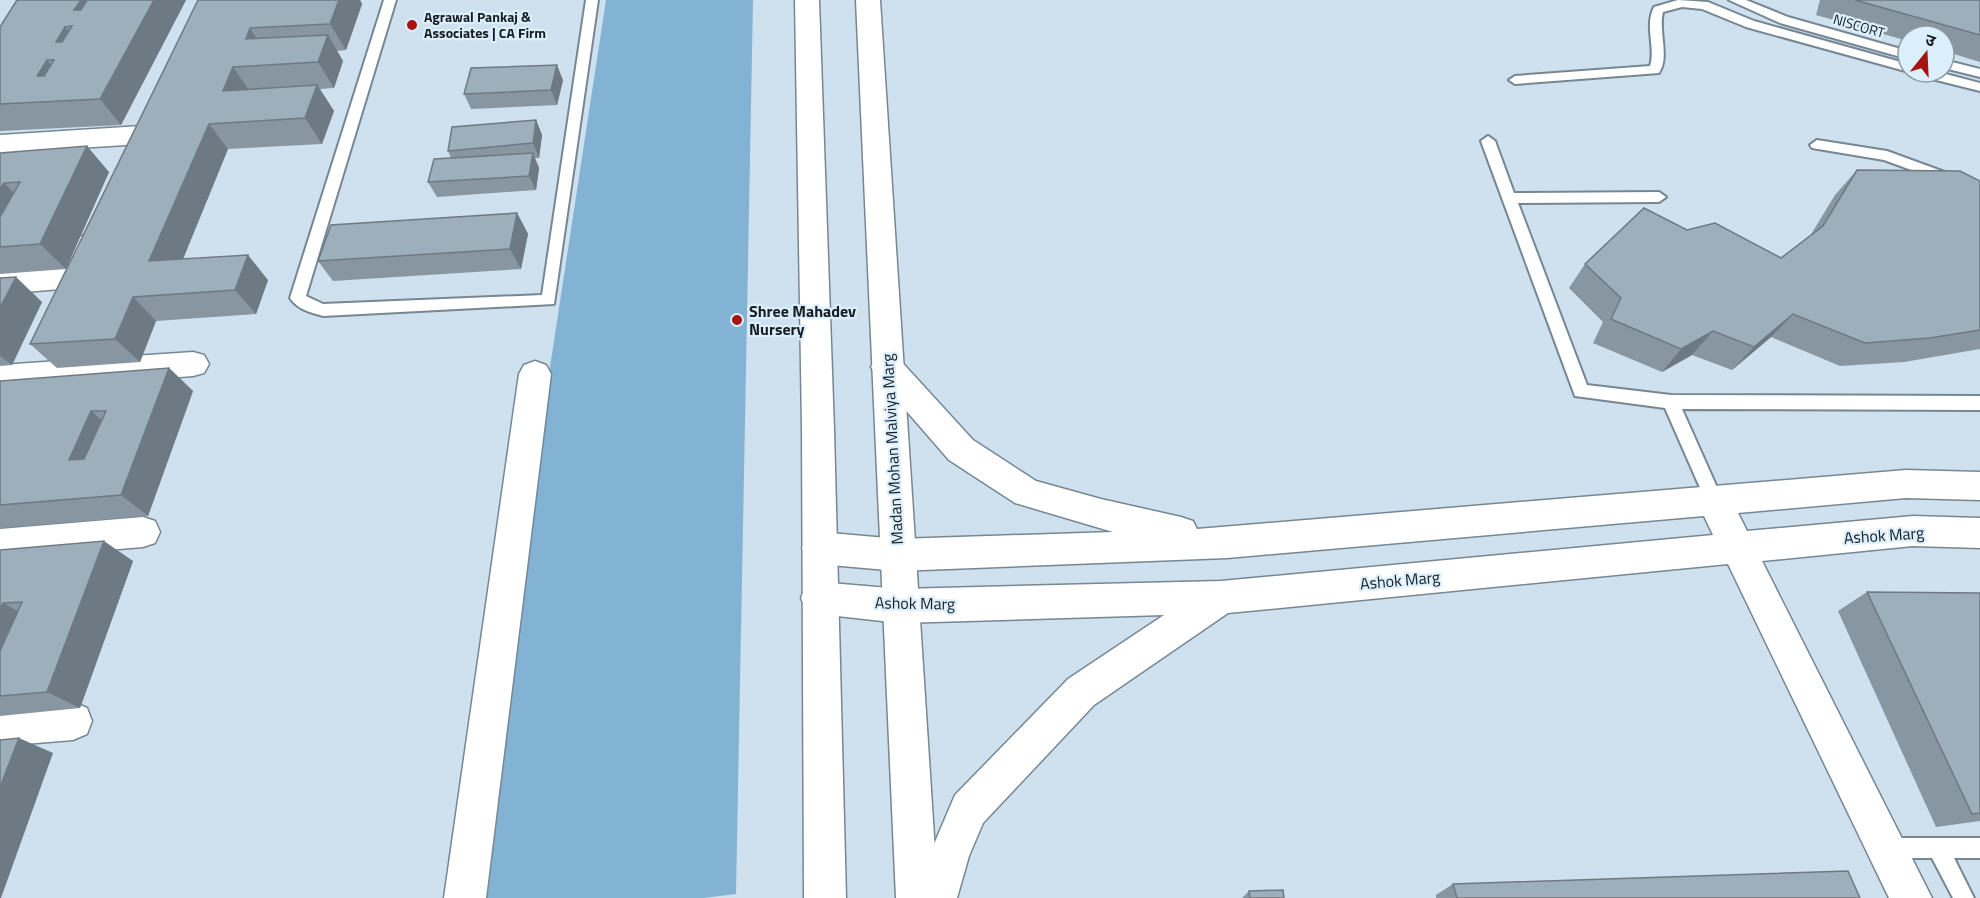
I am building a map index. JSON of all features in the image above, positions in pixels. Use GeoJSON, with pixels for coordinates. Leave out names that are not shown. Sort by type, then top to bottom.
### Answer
{"type":"FeatureCollection","features":[{"type":"Feature","properties":{"kind":"street"},"geometry":{"type":"LineString","coordinates":[[807,0],[825,898]]}},
{"type":"Feature","properties":{"kind":"street","name":"Madan Mohan Malviya Marg"},"geometry":{"type":"LineString","coordinates":[[868,0],[917,898]]}},
{"type":"Feature","properties":{"kind":"street"},"geometry":{"type":"LineString","coordinates":[[0,144],[146,124],[127,165]]}},
{"type":"Feature","properties":{"kind":"street"},"geometry":{"type":"LineString","coordinates":[[0,283],[74,277],[98,226]]}},
{"type":"Feature","properties":{"kind":"street"},"geometry":{"type":"LineString","coordinates":[[0,378],[193,364]]}},
{"type":"Feature","properties":{"kind":"street"},"geometry":{"type":"LineString","coordinates":[[887,367],[961,450],[1027,493],[1101,514],[1227,543]]}},
{"type":"Feature","properties":{"kind":"street"},"geometry":{"type":"LineString","coordinates":[[465,898],[535,374]]}},
{"type":"Feature","properties":{"kind":"street"},"geometry":{"type":"LineString","coordinates":[[819,548],[898,555],[1227,543],[1906,484],[1980,486]]}},
{"type":"Feature","properties":{"kind":"street"},"geometry":{"type":"LineString","coordinates":[[1714,501],[1911,898]]}},
{"type":"Feature","properties":{"kind":"street","name":"Ashok Marg"},"geometry":{"type":"LineString","coordinates":[[819,598],[900,606],[1221,597],[1913,531],[1980,533]]}},
{"type":"Feature","properties":{"kind":"street"},"geometry":{"type":"LineString","coordinates":[[0,544],[144,532]]}},
{"type":"Feature","properties":{"kind":"street"},"geometry":{"type":"LineString","coordinates":[[936,898],[957,837],[969,809],[976,801],[1081,692],[1221,597]]}},
{"type":"Feature","properties":{"kind":"street"},"geometry":{"type":"LineString","coordinates":[[0,728],[73,722]]}},
{"type":"Feature","properties":{"kind":"lane"},"geometry":{"type":"LineString","coordinates":[[390,0],[298,298],[307,305],[323,310],[549,300],[592,0]]}},
{"type":"Feature","properties":{"kind":"lane","name":"NISCORT"},"geometry":{"type":"LineString","coordinates":[[1735,0],[1784,20],[1896,52]]}},
{"type":"Feature","properties":{"kind":"lane"},"geometry":{"type":"LineString","coordinates":[[1515,80],[1654,70],[1658,64],[1654,25],[1658,10],[1681,3],[1704,5],[1750,24],[1896,65]]}},
{"type":"Feature","properties":{"kind":"lane"},"geometry":{"type":"LineString","coordinates":[[1956,67],[1980,73]]}},
{"type":"Feature","properties":{"kind":"lane"},"geometry":{"type":"LineString","coordinates":[[1956,81],[1980,87]]}},
{"type":"Feature","properties":{"kind":"lane"},"geometry":{"type":"LineString","coordinates":[[1488,141],[1581,391],[1671,402],[1980,403]]}},
{"type":"Feature","properties":{"kind":"lane"},"geometry":{"type":"LineString","coordinates":[[1817,145],[1871,152],[1898,159],[1956,184],[1980,190]]}},
{"type":"Feature","properties":{"kind":"lane"},"geometry":{"type":"LineString","coordinates":[[1509,198],[1659,198]]}},
{"type":"Feature","properties":{"kind":"lane"},"geometry":{"type":"LineString","coordinates":[[1671,402],[1714,501]]}},
{"type":"Feature","properties":{"kind":"lane"},"geometry":{"type":"LineString","coordinates":[[1886,848],[1980,848]]}},
{"type":"Feature","properties":{"kind":"lane"},"geometry":{"type":"LineString","coordinates":[[1938,848],[1964,898]]}},
{"type":"Feature","properties":{"kind":"shaded area"},"geometry":{"type":"Polygon","coordinates":[[[606,0],[753,0],[736,894],[704,898],[469,898],[606,0]]]}},
{"type":"Feature","properties":{"kind":"building"},"geometry":{"type":"Polygon","coordinates":[[[17,0],[81,0],[74,10],[81,10],[87,0],[154,0],[100,99],[0,104],[0,27],[17,0]],[[72,26],[65,27],[56,42],[62,42],[72,26]],[[47,60],[37,76],[44,76],[54,60],[47,60]]]}},
{"type":"Feature","properties":{"kind":"building"},"geometry":{"type":"Polygon","coordinates":[[[198,0],[339,0],[330,24],[250,28],[246,39],[328,35],[318,62],[233,67],[223,91],[317,85],[305,118],[209,124],[149,261],[248,255],[235,290],[133,297],[115,339],[30,344],[198,0]]]}},
{"type":"Feature","properties":{"kind":"building"},"geometry":{"type":"Polygon","coordinates":[[[1855,0],[1980,0],[1980,35],[1956,28],[1956,24],[1941,24],[1855,0]]]}},
{"type":"Feature","properties":{"kind":"building"},"geometry":{"type":"Polygon","coordinates":[[[557,65],[551,90],[464,94],[471,68],[557,65]]]}},
{"type":"Feature","properties":{"kind":"building"},"geometry":{"type":"Polygon","coordinates":[[[536,120],[533,143],[448,151],[452,127],[536,120]]]}},
{"type":"Feature","properties":{"kind":"building"},"geometry":{"type":"Polygon","coordinates":[[[87,146],[40,244],[0,247],[0,217],[20,182],[4,183],[0,189],[0,153],[87,146]]]}},
{"type":"Feature","properties":{"kind":"building"},"geometry":{"type":"Polygon","coordinates":[[[533,153],[529,176],[428,182],[434,159],[533,153]]]}},
{"type":"Feature","properties":{"kind":"building"},"geometry":{"type":"Polygon","coordinates":[[[1857,170],[1960,171],[1980,181],[1980,330],[1930,338],[1865,343],[1793,314],[1754,347],[1713,331],[1681,349],[1611,319],[1621,298],[1585,264],[1644,208],[1687,230],[1715,223],[1781,258],[1823,226],[1857,170]]]}},
{"type":"Feature","properties":{"kind":"building"},"geometry":{"type":"Polygon","coordinates":[[[517,213],[510,249],[318,261],[331,225],[517,213]]]}},
{"type":"Feature","properties":{"kind":"building"},"geometry":{"type":"Polygon","coordinates":[[[16,277],[0,308],[0,278],[16,277]]]}},
{"type":"Feature","properties":{"kind":"building"},"geometry":{"type":"Polygon","coordinates":[[[169,368],[121,495],[0,505],[0,381],[169,368]],[[91,411],[69,460],[84,459],[106,411],[91,411]]]}},
{"type":"Feature","properties":{"kind":"building"},"geometry":{"type":"Polygon","coordinates":[[[104,541],[47,692],[0,696],[0,651],[22,602],[3,603],[0,609],[0,550],[104,541]]]}},
{"type":"Feature","properties":{"kind":"building"},"geometry":{"type":"Polygon","coordinates":[[[1867,592],[1980,593],[1980,813],[1972,814],[1867,592]]]}},
{"type":"Feature","properties":{"kind":"building"},"geometry":{"type":"Polygon","coordinates":[[[19,738],[0,787],[0,740],[19,738]]]}},
{"type":"Feature","properties":{"kind":"building"},"geometry":{"type":"Polygon","coordinates":[[[1848,871],[1860,898],[1457,898],[1453,884],[1848,871]]]}},
{"type":"Feature","properties":{"kind":"building"},"geometry":{"type":"Polygon","coordinates":[[[1283,890],[1284,898],[1250,898],[1249,891],[1283,890]]]}},
{"type":"Feature","properties":{"kind":"place","name":"Agrawal Pankaj & Associates | CA Firm"},"geometry":{"type":"Point","coordinates":[412,25]}},
{"type":"Feature","properties":{"kind":"place","name":"Shree Mahadev Nursery"},"geometry":{"type":"Point","coordinates":[737,320]}}]}
